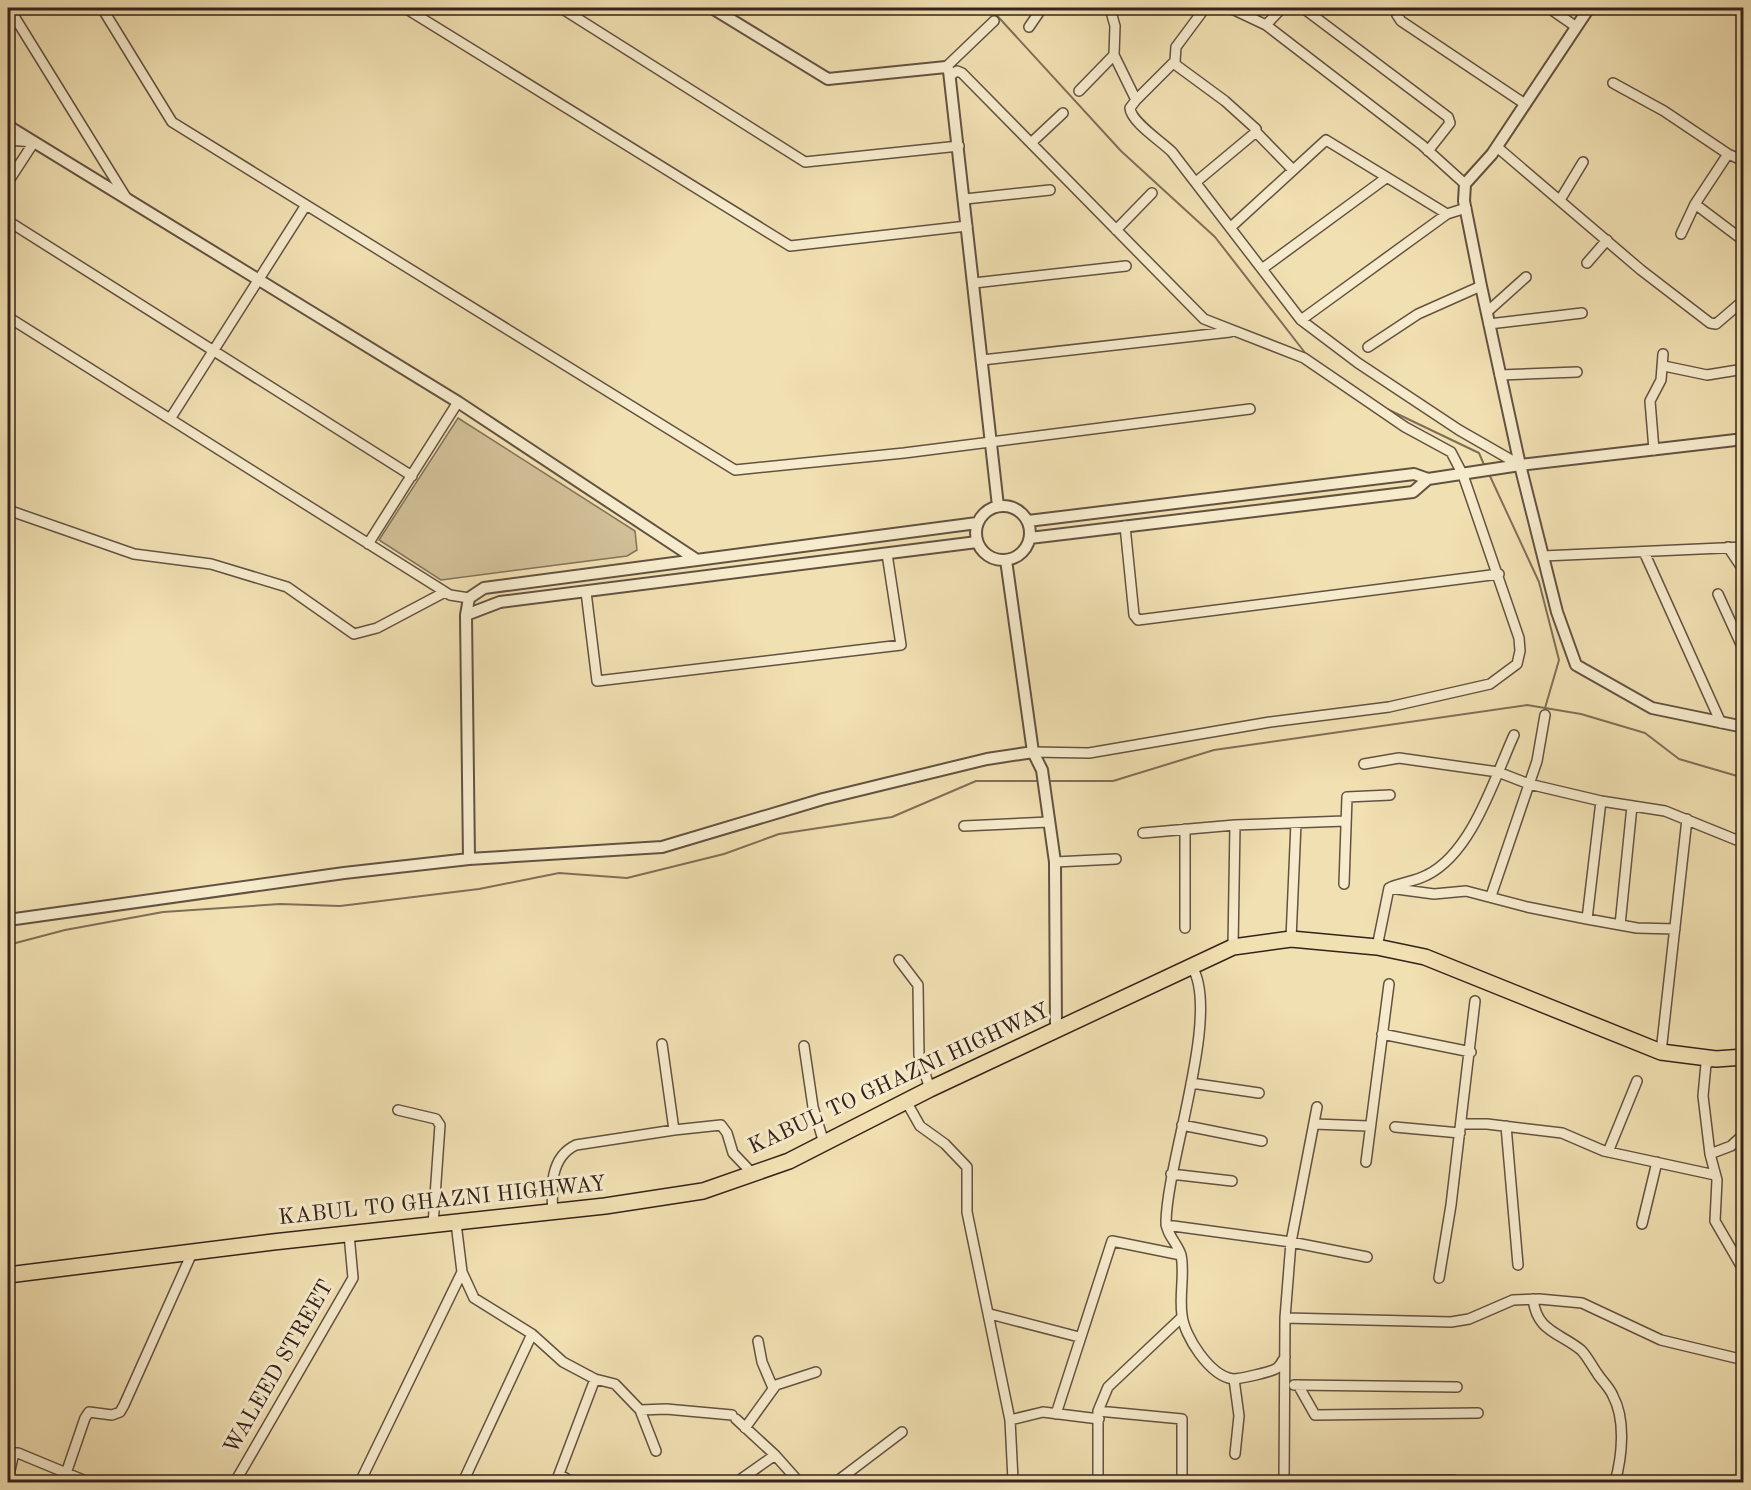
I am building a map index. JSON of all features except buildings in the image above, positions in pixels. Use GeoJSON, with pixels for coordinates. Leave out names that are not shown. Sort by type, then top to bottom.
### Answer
{"type":"FeatureCollection","features":[{"type":"Feature","properties":{"kind":"highway","name":"KABUL TO GHAZNI HIGHWAY"},"geometry":{"type":"LineString","coordinates":[[8,1275],[553,1212],[704,1191],[789,1161],[930,1089],[1233,947],[1291,939],[1377,947],[1425,957],[1660,1052],[1716,1059],[1743,1057]]}},
{"type":"Feature","properties":{"kind":"street"},"geometry":{"type":"LineString","coordinates":[[9,8],[127,200]]}},
{"type":"Feature","properties":{"kind":"street"},"geometry":{"type":"LineString","coordinates":[[102,8],[172,122],[735,470],[991,442],[1250,409]]}},
{"type":"Feature","properties":{"kind":"street"},"geometry":{"type":"LineString","coordinates":[[405,8],[790,246],[968,226]]}},
{"type":"Feature","properties":{"kind":"street"},"geometry":{"type":"LineString","coordinates":[[561,8],[805,162],[959,146]]}},
{"type":"Feature","properties":{"kind":"street"},"geometry":{"type":"LineString","coordinates":[[8,920],[344,873],[470,859],[662,847],[823,799],[987,759],[1033,752],[1089,753],[1270,722],[1389,707],[1490,684],[1517,664],[1520,651],[1519,638],[1499,574],[1463,475],[1451,452],[1405,427],[1304,358],[1204,319],[962,73],[949,71],[828,79],[712,8]]}},
{"type":"Feature","properties":{"kind":"street"},"geometry":{"type":"LineString","coordinates":[[1029,27],[1042,8]]}},
{"type":"Feature","properties":{"kind":"street"},"geometry":{"type":"LineString","coordinates":[[1110,8],[1115,26],[1114,55],[1136,100]]}},
{"type":"Feature","properties":{"kind":"street"},"geometry":{"type":"LineString","coordinates":[[1205,8],[1176,47],[1176,65],[1255,126],[1256,132],[1293,170]]}},
{"type":"Feature","properties":{"kind":"street"},"geometry":{"type":"LineString","coordinates":[[1230,8],[1266,25],[1428,151],[1465,184]]}},
{"type":"Feature","properties":{"kind":"street"},"geometry":{"type":"LineString","coordinates":[[1266,25],[1282,8]]}},
{"type":"Feature","properties":{"kind":"street"},"geometry":{"type":"LineString","coordinates":[[1303,8],[1448,117],[1450,123],[1428,151]]}},
{"type":"Feature","properties":{"kind":"street"},"geometry":{"type":"LineString","coordinates":[[1402,8],[1397,15],[1401,21],[1525,104]]}},
{"type":"Feature","properties":{"kind":"street"},"geometry":{"type":"LineString","coordinates":[[1549,8],[1575,26]]}},
{"type":"Feature","properties":{"kind":"street"},"geometry":{"type":"LineString","coordinates":[[1589,8],[1497,147],[1465,184],[1466,208],[1486,312],[1520,465],[1557,612],[1576,664],[1652,708],[1743,727]]}},
{"type":"Feature","properties":{"kind":"street"},"geometry":{"type":"LineString","coordinates":[[994,21],[949,71],[998,506]]}},
{"type":"Feature","properties":{"kind":"street"},"geometry":{"type":"LineString","coordinates":[[1079,90],[1114,55]]}},
{"type":"Feature","properties":{"kind":"street"},"geometry":{"type":"LineString","coordinates":[[1175,61],[1136,100],[1130,108],[1130,113],[1145,130],[1156,135],[1172,152],[1301,320],[1358,363],[1459,430],[1520,465]]}},
{"type":"Feature","properties":{"kind":"street"},"geometry":{"type":"LineString","coordinates":[[1614,83],[1664,111],[1728,154],[1743,161]]}},
{"type":"Feature","properties":{"kind":"street"},"geometry":{"type":"LineString","coordinates":[[1030,143],[1063,113]]}},
{"type":"Feature","properties":{"kind":"street"},"geometry":{"type":"LineString","coordinates":[[8,126],[458,402],[697,560]]}},
{"type":"Feature","properties":{"kind":"street"},"geometry":{"type":"LineString","coordinates":[[1196,182],[1256,132]]}},
{"type":"Feature","properties":{"kind":"street"},"geometry":{"type":"LineString","coordinates":[[8,140],[34,142]]}},
{"type":"Feature","properties":{"kind":"street"},"geometry":{"type":"LineString","coordinates":[[1231,227],[1326,140],[1447,214]]}},
{"type":"Feature","properties":{"kind":"street"},"geometry":{"type":"LineString","coordinates":[[8,182],[34,142]]}},
{"type":"Feature","properties":{"kind":"street"},"geometry":{"type":"LineString","coordinates":[[1497,147],[1710,323],[1716,324],[1743,300]]}},
{"type":"Feature","properties":{"kind":"street"},"geometry":{"type":"LineString","coordinates":[[1681,234],[1695,204],[1728,154]]}},
{"type":"Feature","properties":{"kind":"street"},"geometry":{"type":"LineString","coordinates":[[1560,200],[1583,162]]}},
{"type":"Feature","properties":{"kind":"street"},"geometry":{"type":"LineString","coordinates":[[1262,269],[1386,178]]}},
{"type":"Feature","properties":{"kind":"street"},"geometry":{"type":"LineString","coordinates":[[965,199],[1050,190]]}},
{"type":"Feature","properties":{"kind":"street"},"geometry":{"type":"LineString","coordinates":[[1116,230],[1152,193]]}},
{"type":"Feature","properties":{"kind":"street"},"geometry":{"type":"LineString","coordinates":[[1695,204],[1743,241]]}},
{"type":"Feature","properties":{"kind":"street"},"geometry":{"type":"LineString","coordinates":[[170,419],[306,205]]}},
{"type":"Feature","properties":{"kind":"street"},"geometry":{"type":"LineString","coordinates":[[1301,320],[1447,214],[1466,208]]}},
{"type":"Feature","properties":{"kind":"street"},"geometry":{"type":"LineString","coordinates":[[8,220],[412,476]]}},
{"type":"Feature","properties":{"kind":"street"},"geometry":{"type":"LineString","coordinates":[[1587,263],[1607,240]]}},
{"type":"Feature","properties":{"kind":"street"},"geometry":{"type":"LineString","coordinates":[[974,284],[1126,266]]}},
{"type":"Feature","properties":{"kind":"street"},"geometry":{"type":"LineString","coordinates":[[1486,312],[1526,277]]}},
{"type":"Feature","properties":{"kind":"street"},"geometry":{"type":"LineString","coordinates":[[1368,347],[1418,314],[1481,286]]}},
{"type":"Feature","properties":{"kind":"street"},"geometry":{"type":"LineString","coordinates":[[1489,324],[1582,314]]}},
{"type":"Feature","properties":{"kind":"street"},"geometry":{"type":"LineString","coordinates":[[8,317],[445,592],[469,598]]}},
{"type":"Feature","properties":{"kind":"street"},"geometry":{"type":"LineString","coordinates":[[982,360],[1233,332]]}},
{"type":"Feature","properties":{"kind":"street"},"geometry":{"type":"LineString","coordinates":[[1654,450],[1650,401],[1664,366],[1663,354]]}},
{"type":"Feature","properties":{"kind":"street"},"geometry":{"type":"LineString","coordinates":[[1664,366],[1707,375],[1743,369]]}},
{"type":"Feature","properties":{"kind":"street"},"geometry":{"type":"LineString","coordinates":[[1500,375],[1576,372]]}},
{"type":"Feature","properties":{"kind":"street"},"geometry":{"type":"LineString","coordinates":[[368,544],[458,402]]}},
{"type":"Feature","properties":{"kind":"street"},"geometry":{"type":"LineString","coordinates":[[1028,520],[1414,474],[1428,479],[1520,465],[1743,439]]}},
{"type":"Feature","properties":{"kind":"street"},"geometry":{"type":"LineString","coordinates":[[1030,537],[1413,492],[1428,479]]}},
{"type":"Feature","properties":{"kind":"street"},"geometry":{"type":"LineString","coordinates":[[998,506],[1016,508],[1028,520],[1030,537],[1022,552],[1006,560],[988,556],[977,542],[977,523],[989,509],[998,506]]}},
{"type":"Feature","properties":{"kind":"street"},"geometry":{"type":"LineString","coordinates":[[8,510],[134,554],[211,564],[287,587],[354,634],[377,627],[445,592]]}},
{"type":"Feature","properties":{"kind":"street"},"geometry":{"type":"LineString","coordinates":[[470,859],[466,615],[469,598],[484,588],[977,523]]}},
{"type":"Feature","properties":{"kind":"street"},"geometry":{"type":"LineString","coordinates":[[1125,526],[1134,615],[1138,620],[1499,574]]}},
{"type":"Feature","properties":{"kind":"street"},"geometry":{"type":"LineString","coordinates":[[466,615],[500,602],[977,542]]}},
{"type":"Feature","properties":{"kind":"street"},"geometry":{"type":"LineString","coordinates":[[1728,547],[1743,571]]}},
{"type":"Feature","properties":{"kind":"street"},"geometry":{"type":"LineString","coordinates":[[1543,556],[1743,547]]}},
{"type":"Feature","properties":{"kind":"street"},"geometry":{"type":"LineString","coordinates":[[1644,552],[1720,723]]}},
{"type":"Feature","properties":{"kind":"street"},"geometry":{"type":"LineString","coordinates":[[586,592],[597,681],[889,647],[901,645],[887,554]]}},
{"type":"Feature","properties":{"kind":"street"},"geometry":{"type":"LineString","coordinates":[[1006,560],[1033,752],[1042,770],[1055,862],[1056,1030]]}},
{"type":"Feature","properties":{"kind":"street"},"geometry":{"type":"LineString","coordinates":[[1718,594],[1743,651]]}},
{"type":"Feature","properties":{"kind":"street"},"geometry":{"type":"LineString","coordinates":[[1491,896],[1537,761],[1545,715]]}},
{"type":"Feature","properties":{"kind":"street"},"geometry":{"type":"LineString","coordinates":[[1389,888],[1427,875],[1458,850],[1472,828],[1514,735]]}},
{"type":"Feature","properties":{"kind":"street"},"geometry":{"type":"LineString","coordinates":[[1364,764],[1399,758],[1498,772],[1529,784],[1601,801],[1665,811],[1743,843]]}},
{"type":"Feature","properties":{"kind":"street"},"geometry":{"type":"LineString","coordinates":[[1344,884],[1347,797],[1390,795]]}},
{"type":"Feature","properties":{"kind":"street"},"geometry":{"type":"LineString","coordinates":[[1587,919],[1601,801]]}},
{"type":"Feature","properties":{"kind":"street"},"geometry":{"type":"LineString","coordinates":[[1620,925],[1632,806]]}},
{"type":"Feature","properties":{"kind":"street"},"geometry":{"type":"LineString","coordinates":[[964,826],[1048,818]]}},
{"type":"Feature","properties":{"kind":"street"},"geometry":{"type":"LineString","coordinates":[[1660,1052],[1687,819]]}},
{"type":"Feature","properties":{"kind":"street"},"geometry":{"type":"LineString","coordinates":[[1143,833],[1235,825],[1345,821]]}},
{"type":"Feature","properties":{"kind":"street"},"geometry":{"type":"LineString","coordinates":[[1291,939],[1296,823]]}},
{"type":"Feature","properties":{"kind":"street"},"geometry":{"type":"LineString","coordinates":[[1233,947],[1235,825]]}},
{"type":"Feature","properties":{"kind":"street"},"geometry":{"type":"LineString","coordinates":[[1185,829],[1185,928]]}},
{"type":"Feature","properties":{"kind":"street"},"geometry":{"type":"LineString","coordinates":[[1055,862],[1116,859]]}},
{"type":"Feature","properties":{"kind":"street"},"geometry":{"type":"LineString","coordinates":[[1389,888],[1434,894],[1466,891],[1527,907],[1587,919],[1620,925],[1674,930]]}},
{"type":"Feature","properties":{"kind":"street"},"geometry":{"type":"LineString","coordinates":[[1377,947],[1389,888]]}},
{"type":"Feature","properties":{"kind":"street"},"geometry":{"type":"LineString","coordinates":[[899,960],[918,985],[919,1056],[930,1089]]}},
{"type":"Feature","properties":{"kind":"street"},"geometry":{"type":"LineString","coordinates":[[1192,966],[1199,981],[1201,1024],[1171,1174],[1166,1226],[1180,1255],[1182,1317],[1204,1363],[1220,1375],[1234,1379],[1277,1368],[1285,1357]]}},
{"type":"Feature","properties":{"kind":"street"},"geometry":{"type":"LineString","coordinates":[[1366,1162],[1368,1126],[1389,984]]}},
{"type":"Feature","properties":{"kind":"street"},"geometry":{"type":"LineString","coordinates":[[1439,1278],[1461,1129],[1475,1002]]}},
{"type":"Feature","properties":{"kind":"street"},"geometry":{"type":"LineString","coordinates":[[1382,1034],[1471,1052]]}},
{"type":"Feature","properties":{"kind":"street"},"geometry":{"type":"LineString","coordinates":[[662,1044],[674,1130]]}},
{"type":"Feature","properties":{"kind":"street"},"geometry":{"type":"LineString","coordinates":[[804,1046],[813,1107],[824,1143]]}},
{"type":"Feature","properties":{"kind":"street"},"geometry":{"type":"LineString","coordinates":[[1716,1059],[1706,1064],[1703,1096],[1715,1175],[1714,1221],[1743,1271]]}},
{"type":"Feature","properties":{"kind":"street"},"geometry":{"type":"LineString","coordinates":[[1608,1152],[1637,1081]]}},
{"type":"Feature","properties":{"kind":"street"},"geometry":{"type":"LineString","coordinates":[[1191,1083],[1259,1093]]}},
{"type":"Feature","properties":{"kind":"street"},"geometry":{"type":"LineString","coordinates":[[906,1101],[920,1126],[945,1144],[967,1167],[967,1212],[990,1314],[1010,1420],[1013,1480]]}},
{"type":"Feature","properties":{"kind":"street"},"geometry":{"type":"LineString","coordinates":[[1284,1482],[1286,1318],[1291,1242],[1317,1107]]}},
{"type":"Feature","properties":{"kind":"street"},"geometry":{"type":"LineString","coordinates":[[398,1110],[436,1119],[440,1125],[433,1225]]}},
{"type":"Feature","properties":{"kind":"street"},"geometry":{"type":"LineString","coordinates":[[1314,1124],[1368,1126]]}},
{"type":"Feature","properties":{"kind":"street"},"geometry":{"type":"LineString","coordinates":[[553,1212],[551,1185],[557,1166],[571,1148],[674,1130],[721,1125],[727,1133],[733,1153],[753,1174]]}},
{"type":"Feature","properties":{"kind":"street"},"geometry":{"type":"LineString","coordinates":[[1182,1125],[1262,1141]]}},
{"type":"Feature","properties":{"kind":"street"},"geometry":{"type":"LineString","coordinates":[[1506,1126],[1518,1265]]}},
{"type":"Feature","properties":{"kind":"street"},"geometry":{"type":"LineString","coordinates":[[1395,1127],[1461,1129],[1506,1126],[1562,1133],[1608,1152],[1715,1175]]}},
{"type":"Feature","properties":{"kind":"street"},"geometry":{"type":"LineString","coordinates":[[1710,1154],[1731,1146],[1743,1134]]}},
{"type":"Feature","properties":{"kind":"street"},"geometry":{"type":"LineString","coordinates":[[1642,1224],[1657,1162]]}},
{"type":"Feature","properties":{"kind":"street"},"geometry":{"type":"LineString","coordinates":[[1171,1174],[1232,1181]]}},
{"type":"Feature","properties":{"kind":"street"},"geometry":{"type":"LineString","coordinates":[[456,1223],[462,1272],[474,1298],[532,1334],[563,1362],[595,1379],[615,1384],[640,1410],[657,1451]]}},
{"type":"Feature","properties":{"kind":"street"},"geometry":{"type":"LineString","coordinates":[[1166,1226],[1291,1242],[1367,1257]]}},
{"type":"Feature","properties":{"kind":"street","name":"WALEED STREET"},"geometry":{"type":"LineString","coordinates":[[235,1482],[353,1278],[350,1234]]}},
{"type":"Feature","properties":{"kind":"street"},"geometry":{"type":"LineString","coordinates":[[1056,1414],[1079,1337],[1112,1241],[1180,1255]]}},
{"type":"Feature","properties":{"kind":"street"},"geometry":{"type":"LineString","coordinates":[[64,1478],[89,1412],[112,1415],[120,1413],[192,1253]]}},
{"type":"Feature","properties":{"kind":"street"},"geometry":{"type":"LineString","coordinates":[[360,1482],[462,1272]]}},
{"type":"Feature","properties":{"kind":"street"},"geometry":{"type":"LineString","coordinates":[[1286,1318],[1451,1323],[1469,1319],[1513,1300],[1533,1299],[1582,1304],[1661,1340],[1740,1359]]}},
{"type":"Feature","properties":{"kind":"street"},"geometry":{"type":"LineString","coordinates":[[1533,1299],[1534,1312],[1541,1322],[1550,1331],[1582,1351],[1614,1396],[1620,1423],[1615,1482]]}},
{"type":"Feature","properties":{"kind":"street"},"geometry":{"type":"LineString","coordinates":[[990,1314],[1079,1337]]}},
{"type":"Feature","properties":{"kind":"street"},"geometry":{"type":"LineString","coordinates":[[1098,1482],[1098,1415],[1108,1388],[1182,1317]]}},
{"type":"Feature","properties":{"kind":"street"},"geometry":{"type":"LineString","coordinates":[[463,1482],[532,1334]]}},
{"type":"Feature","properties":{"kind":"street"},"geometry":{"type":"LineString","coordinates":[[758,1341],[762,1362],[773,1388]]}},
{"type":"Feature","properties":{"kind":"street"},"geometry":{"type":"LineString","coordinates":[[745,1428],[773,1388],[816,1372]]}},
{"type":"Feature","properties":{"kind":"street"},"geometry":{"type":"LineString","coordinates":[[572,1482],[558,1478],[595,1379]]}},
{"type":"Feature","properties":{"kind":"street"},"geometry":{"type":"LineString","coordinates":[[1234,1379],[1239,1416],[1235,1454]]}},
{"type":"Feature","properties":{"kind":"street"},"geometry":{"type":"LineString","coordinates":[[1285,1384],[1457,1387]]}},
{"type":"Feature","properties":{"kind":"street"},"geometry":{"type":"LineString","coordinates":[[1298,1384],[1315,1415],[1478,1413]]}},
{"type":"Feature","properties":{"kind":"street"},"geometry":{"type":"LineString","coordinates":[[640,1410],[666,1409],[734,1417],[775,1455],[799,1482]]}},
{"type":"Feature","properties":{"kind":"street"},"geometry":{"type":"LineString","coordinates":[[1010,1420],[1043,1413],[1182,1419],[1182,1482]]}},
{"type":"Feature","properties":{"kind":"street"},"geometry":{"type":"LineString","coordinates":[[836,1482],[902,1432]]}},
{"type":"Feature","properties":{"kind":"street"},"geometry":{"type":"LineString","coordinates":[[8,1479],[12,1458],[14,1453],[18,1453],[64,1478],[88,1482]]}},
{"type":"Feature","properties":{"kind":"street"},"geometry":{"type":"LineString","coordinates":[[737,1482],[775,1455]]}},
{"type":"Feature","properties":{"kind":"street"},"geometry":{"type":"LineString","coordinates":[[1325,1481],[1454,1480]]}},
{"type":"Feature","properties":{"kind":"shaded area"},"geometry":{"type":"Polygon","coordinates":[[[458,418],[635,531],[637,550],[627,556],[441,580],[379,540],[458,418]]]}},
{"type":"Feature","properties":{"kind":"waterway"},"geometry":{"type":"LineString","coordinates":[[990,8],[1121,151],[1215,237],[1306,354]]}},
{"type":"Feature","properties":{"kind":"waterway"},"geometry":{"type":"LineString","coordinates":[[1387,409],[1479,453],[1485,467]]}},
{"type":"Feature","properties":{"kind":"waterway"},"geometry":{"type":"LineString","coordinates":[[1489,474],[1539,582],[1559,660],[1545,708]]}},
{"type":"Feature","properties":{"kind":"waterway"},"geometry":{"type":"LineString","coordinates":[[1048,781],[1113,781],[1214,750],[1527,705],[1581,714],[1645,733],[1679,759],[1744,778]]}},
{"type":"Feature","properties":{"kind":"waterway"},"geometry":{"type":"LineString","coordinates":[[8,945],[65,930],[163,912],[280,904],[340,906],[479,889],[559,873],[627,878],[724,854],[779,834],[892,817],[976,781],[1039,781]]}}]}
